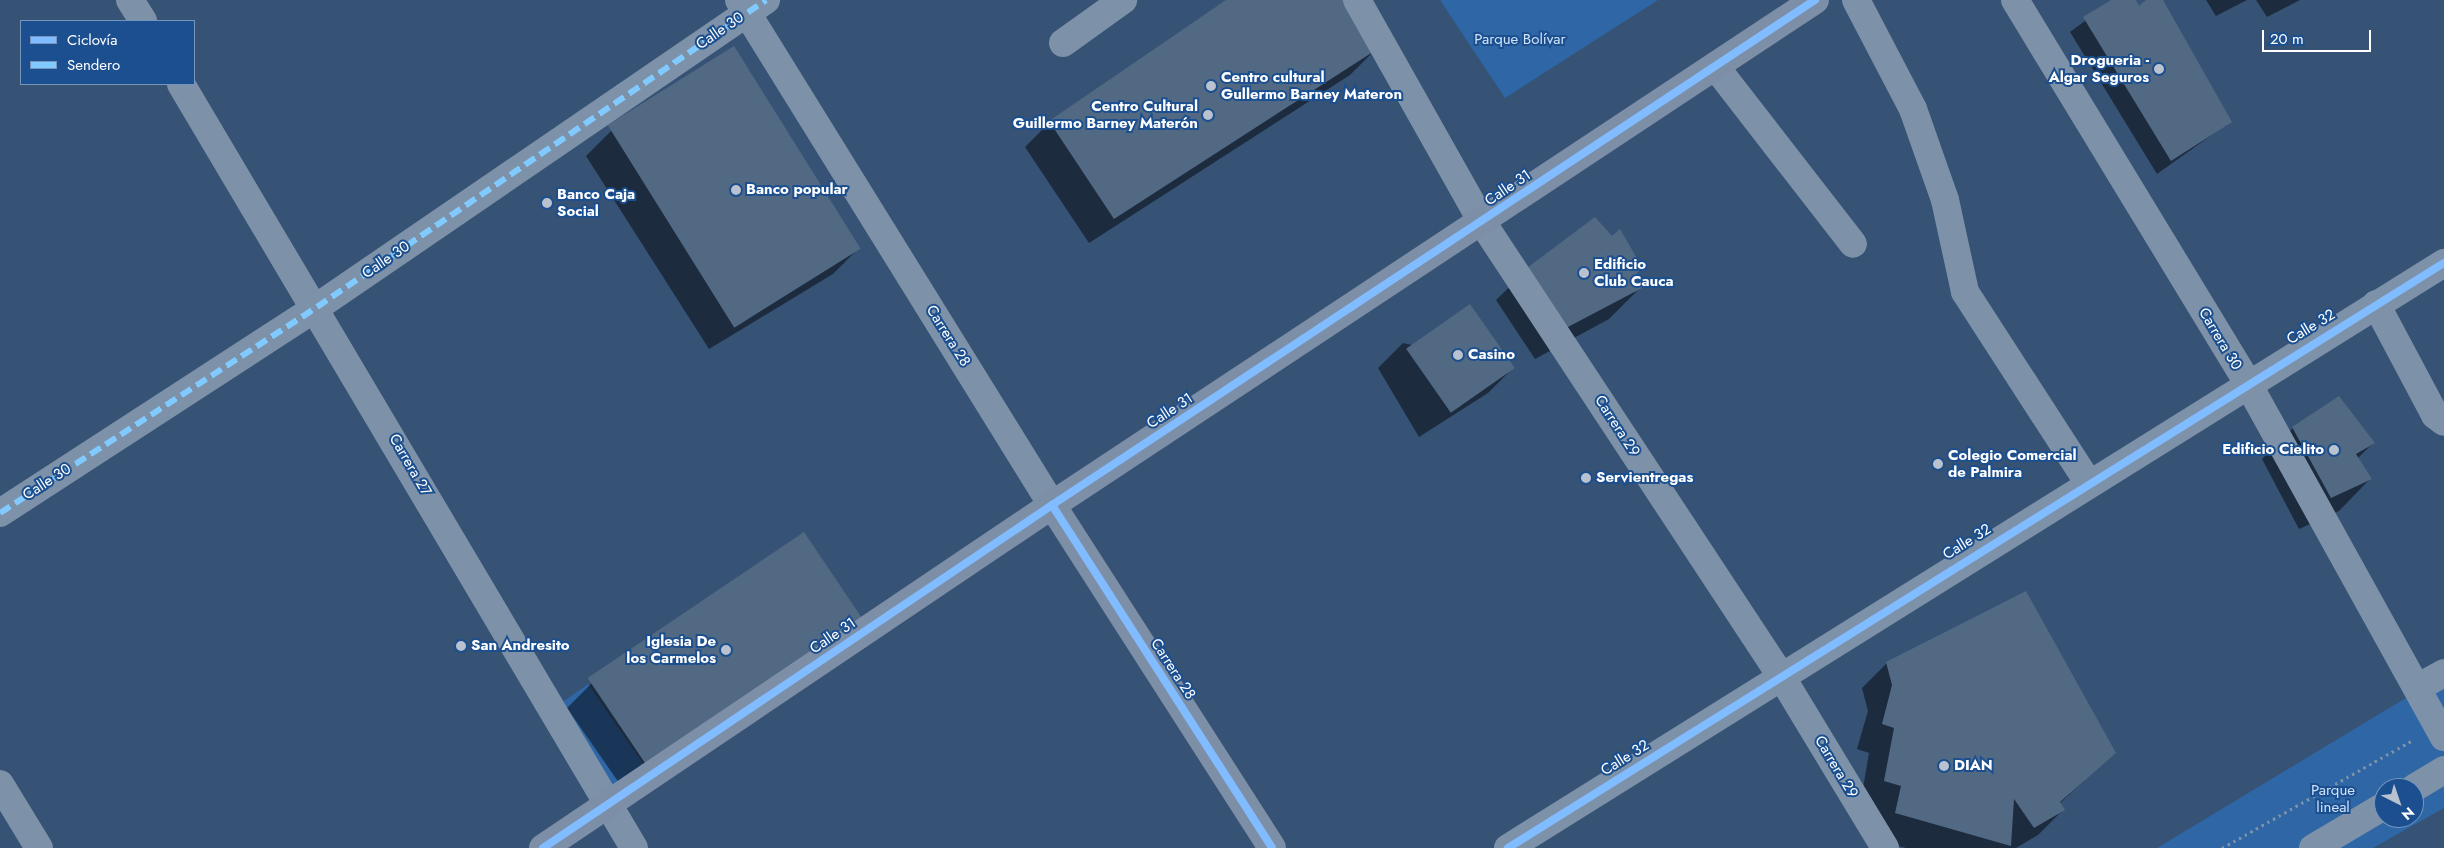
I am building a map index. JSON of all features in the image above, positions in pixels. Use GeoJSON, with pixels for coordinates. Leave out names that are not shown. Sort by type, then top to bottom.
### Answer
{"type":"FeatureCollection","features":[{"type":"Feature","properties":{"kind":"main road","name":"Calle 31"},"geometry":{"type":"LineString","coordinates":[[543,848],[1052,504],[1482,222],[1814,0]]}},
{"type":"Feature","properties":{"kind":"main road","name":"Carrera 28"},"geometry":{"type":"LineString","coordinates":[[1052,504],[1272,848]]}},
{"type":"Feature","properties":{"kind":"street"},"geometry":{"type":"LineString","coordinates":[[130,0],[142,20]]}},
{"type":"Feature","properties":{"kind":"street"},"geometry":{"type":"LineString","coordinates":[[1063,43],[1123,0]]}},
{"type":"Feature","properties":{"kind":"street","name":"Carrera 29"},"geometry":{"type":"LineString","coordinates":[[1356,0],[1482,222],[1781,676],[1885,848]]}},
{"type":"Feature","properties":{"kind":"street"},"geometry":{"type":"LineString","coordinates":[[1856,0],[1913,109],[1945,200],[1966,292],[2088,482]]}},
{"type":"Feature","properties":{"kind":"street","name":"Carrera 30"},"geometry":{"type":"LineString","coordinates":[[2015,0],[2246,382],[2441,732]]}},
{"type":"Feature","properties":{"kind":"street","name":"Calle 30"},"geometry":{"type":"LineString","coordinates":[[0,513],[317,307],[751,4]]}},
{"type":"Feature","properties":{"kind":"street","name":"Carrera 28"},"geometry":{"type":"LineString","coordinates":[[751,4],[1052,504]]}},
{"type":"Feature","properties":{"kind":"street"},"geometry":{"type":"LineString","coordinates":[[1715,66],[1853,244]]}},
{"type":"Feature","properties":{"kind":"street","name":"Carrera 27"},"geometry":{"type":"LineString","coordinates":[[182,85],[317,307],[610,804],[634,848]]}},
{"type":"Feature","properties":{"kind":"street","name":"Calle 32"},"geometry":{"type":"LineString","coordinates":[[1508,848],[2246,382],[2376,304],[2442,269]]}},
{"type":"Feature","properties":{"kind":"street"},"geometry":{"type":"LineString","coordinates":[[2376,304],[2434,415],[2444,422]]}},
{"type":"Feature","properties":{"kind":"street"},"geometry":{"type":"LineString","coordinates":[[2417,688],[2444,672]]}},
{"type":"Feature","properties":{"kind":"street"},"geometry":{"type":"LineString","coordinates":[[2424,782],[2444,770]]}},
{"type":"Feature","properties":{"kind":"street"},"geometry":{"type":"LineString","coordinates":[[0,784],[39,848]]}},
{"type":"Feature","properties":{"kind":"street"},"geometry":{"type":"LineString","coordinates":[[2314,848],[2374,812]]}},
{"type":"Feature","properties":{"kind":"path"},"geometry":{"type":"LineString","coordinates":[[2222,848],[2441,732]]}},
{"type":"Feature","properties":{"kind":"green space","name":"Parque Bolívar"},"geometry":{"type":"Polygon","coordinates":[[[1440,0],[1658,0],[1505,98],[1440,0]]]}},
{"type":"Feature","properties":{"kind":"green space","name":"Parque lineal"},"geometry":{"type":"Polygon","coordinates":[[[2444,675],[2444,808],[2424,819],[2424,778],[2374,778],[2374,828],[2408,828],[2373,848],[2157,848],[2444,675]]]}},
{"type":"Feature","properties":{"kind":"green space"},"geometry":{"type":"Polygon","coordinates":[[[588,684],[648,771],[611,797],[557,706],[588,684]]]}},
{"type":"Feature","properties":{"kind":"building","name":"Centro cultural Gullermo Barney Materon"},"geometry":{"type":"Polygon","coordinates":[[[1226,0],[1348,0],[1376,50],[1114,219],[1049,121],[1226,0]]]}},
{"type":"Feature","properties":{"kind":"building","name":"Drogueria - Algar Seguros"},"geometry":{"type":"Polygon","coordinates":[[[2111,0],[2136,0],[2139,6],[2146,0],[2163,0],[2232,122],[2171,161],[2083,17],[2111,0]]]}},
{"type":"Feature","properties":{"kind":"building","name":"Banco popular"},"geometry":{"type":"Polygon","coordinates":[[[734,46],[861,249],[734,328],[608,125],[734,46]]]}},
{"type":"Feature","properties":{"kind":"building","name":"Edificio Club Cauca"},"geometry":{"type":"Polygon","coordinates":[[[1595,217],[1612,236],[1620,229],[1642,267],[1633,278],[1642,288],[1566,328],[1527,268],[1595,217]]]}},
{"type":"Feature","properties":{"kind":"building","name":"Casino"},"geometry":{"type":"Polygon","coordinates":[[[1470,304],[1515,368],[1451,413],[1406,349],[1470,304]]]}},
{"type":"Feature","properties":{"kind":"building","name":"Edificio Cielito"},"geometry":{"type":"Polygon","coordinates":[[[2339,396],[2375,443],[2356,454],[2372,479],[2331,498],[2292,427],[2339,396]]]}},
{"type":"Feature","properties":{"kind":"building","name":"Iglesia De los Carmelos"},"geometry":{"type":"Polygon","coordinates":[[[804,532],[862,618],[646,764],[588,678],[804,532]]]}},
{"type":"Feature","properties":{"kind":"building"},"geometry":{"type":"Polygon","coordinates":[[[2026,591],[2116,753],[2060,802],[2065,810],[2034,828],[2014,799],[2011,846],[1895,813],[1901,786],[1884,781],[1894,728],[1882,724],[1892,685],[1886,662],[2026,591]]]}},
{"type":"Feature","properties":{"kind":"marked path"},"geometry":{"type":"LineString","coordinates":[[0,513],[317,307],[766,0]]}},
{"type":"Feature","properties":{"kind":"cycle path"},"geometry":{"type":"LineString","coordinates":[[543,848],[1052,505],[1815,0]]}},
{"type":"Feature","properties":{"kind":"cycle path"},"geometry":{"type":"LineString","coordinates":[[1508,848],[2444,263]]}},
{"type":"Feature","properties":{"kind":"cycle path"},"geometry":{"type":"LineString","coordinates":[[1052,505],[1272,848]]}},
{"type":"Feature","properties":{"kind":"place","name":"Drogueria - Algar Seguros"},"geometry":{"type":"Point","coordinates":[2159,69]}},
{"type":"Feature","properties":{"kind":"place","name":"Centro cultural Gullermo Barney Materon"},"geometry":{"type":"Point","coordinates":[1211,86]}},
{"type":"Feature","properties":{"kind":"place","name":"Centro Cultural Guillermo Barney Materón"},"geometry":{"type":"Point","coordinates":[1208,115]}},
{"type":"Feature","properties":{"kind":"place","name":"Banco popular"},"geometry":{"type":"Point","coordinates":[736,190]}},
{"type":"Feature","properties":{"kind":"place","name":"Banco Caja Social"},"geometry":{"type":"Point","coordinates":[547,203]}},
{"type":"Feature","properties":{"kind":"place","name":"Edificio Club Cauca"},"geometry":{"type":"Point","coordinates":[1584,273]}},
{"type":"Feature","properties":{"kind":"place","name":"Casino"},"geometry":{"type":"Point","coordinates":[1458,355]}},
{"type":"Feature","properties":{"kind":"place","name":"Edificio Cielito"},"geometry":{"type":"Point","coordinates":[2334,450]}},
{"type":"Feature","properties":{"kind":"place","name":"Colegio Comercial de Palmira"},"geometry":{"type":"Point","coordinates":[1938,464]}},
{"type":"Feature","properties":{"kind":"place","name":"Servientregas"},"geometry":{"type":"Point","coordinates":[1586,478]}},
{"type":"Feature","properties":{"kind":"place","name":"San Andresito"},"geometry":{"type":"Point","coordinates":[461,646]}},
{"type":"Feature","properties":{"kind":"place","name":"Iglesia De los Carmelos"},"geometry":{"type":"Point","coordinates":[726,650]}},
{"type":"Feature","properties":{"kind":"place","name":"DIAN"},"geometry":{"type":"Point","coordinates":[1944,766]}}]}
